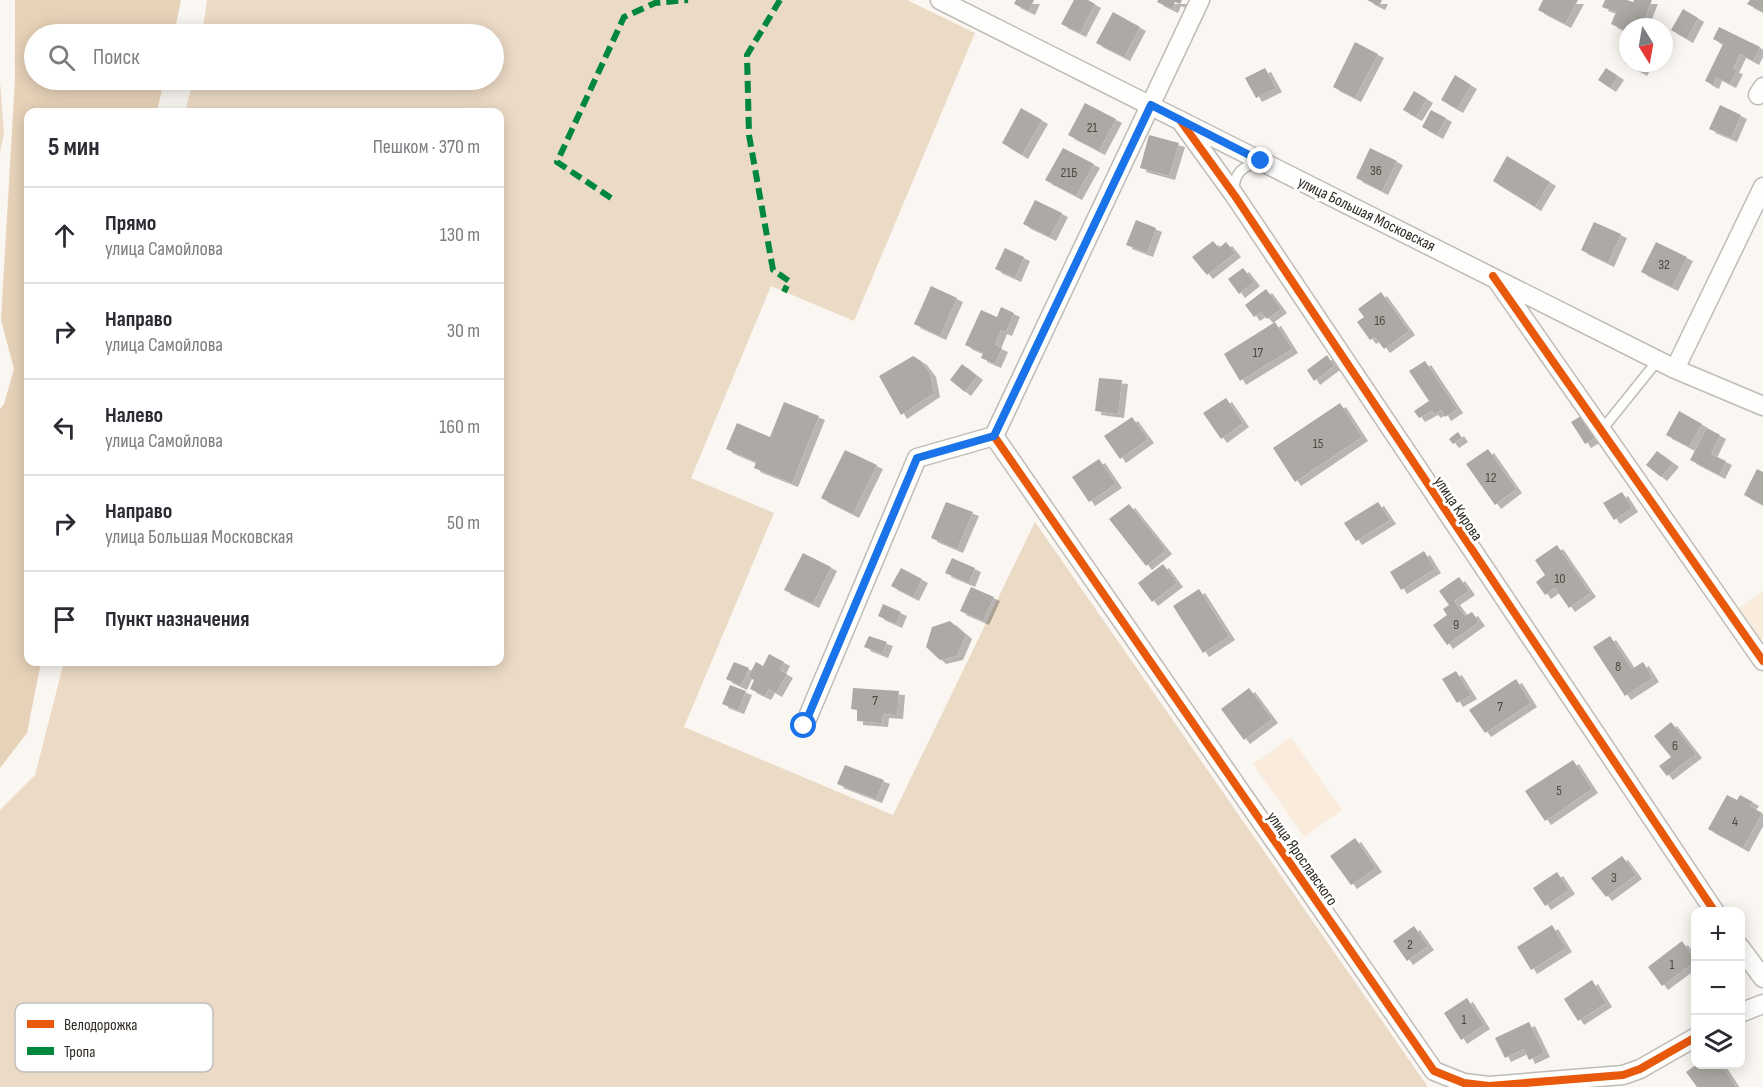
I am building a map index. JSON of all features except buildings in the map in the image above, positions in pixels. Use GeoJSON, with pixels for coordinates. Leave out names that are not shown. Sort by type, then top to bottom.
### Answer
{"type":"FeatureCollection","features":[{"type":"Feature","properties":{"kind":"street","name":"улица Большая Московская"},"geometry":{"type":"LineString","coordinates":[[940,0],[1675,369],[1763,406]]}},
{"type":"Feature","properties":{"kind":"street"},"geometry":{"type":"LineString","coordinates":[[804,726],[917,458],[994,436],[1200,0]]}},
{"type":"Feature","properties":{"kind":"street","name":"улица Кирова"},"geometry":{"type":"LineString","coordinates":[[1180,120],[1234,196],[1712,907]]}},
{"type":"Feature","properties":{"kind":"street"},"geometry":{"type":"LineString","coordinates":[[1675,369],[1763,187]]}},
{"type":"Feature","properties":{"kind":"street"},"geometry":{"type":"LineString","coordinates":[[1493,276],[1763,661]]}},
{"type":"Feature","properties":{"kind":"street","name":"улица Ярославского"},"geometry":{"type":"LineString","coordinates":[[994,436],[1434,1071],[1464,1083],[1489,1086],[1623,1075],[1640,1069],[1691,1039]]}},
{"type":"Feature","properties":{"kind":"street"},"geometry":{"type":"LineString","coordinates":[[1745,954],[1763,978]]}},
{"type":"Feature","properties":{"kind":"street"},"geometry":{"type":"LineString","coordinates":[[1745,1011],[1763,1004]]}},
{"type":"Feature","properties":{"kind":"lane"},"geometry":{"type":"LineString","coordinates":[[1234,196],[1234,181],[1238,171],[1261,161]]}},
{"type":"Feature","properties":{"kind":"lane"},"geometry":{"type":"LineString","coordinates":[[1601,431],[1658,360]]}},
{"type":"Feature","properties":{"kind":"shaded area"},"geometry":{"type":"Polygon","coordinates":[[[15,0],[181,0],[176,24],[24,24],[24,90],[162,90],[158,108],[24,108],[24,666],[40,666],[27,733],[0,768],[0,409],[4,404],[14,369],[1,320],[15,78],[15,0]]]}},
{"type":"Feature","properties":{"kind":"shaded area"},"geometry":{"type":"Polygon","coordinates":[[[207,0],[907,0],[975,33],[854,321],[771,286],[691,478],[774,513],[684,727],[893,815],[1035,522],[1428,1087],[0,1087],[0,810],[35,775],[63,666],[504,666],[504,108],[186,108],[190,90],[504,90],[504,24],[203,24],[207,0]]]}},
{"type":"Feature","properties":{"kind":"shaded area"},"geometry":{"type":"Polygon","coordinates":[[[0,81],[4,133],[0,153],[0,81]]]}},
{"type":"Feature","properties":{"kind":"shaded area"},"geometry":{"type":"Polygon","coordinates":[[[1763,591],[1763,638],[1761,640],[1739,608],[1763,591]]]}},
{"type":"Feature","properties":{"kind":"shaded area"},"geometry":{"type":"Polygon","coordinates":[[[1291,737],[1342,810],[1304,837],[1253,764],[1291,737]]]}},
{"type":"Feature","properties":{"kind":"marked path"},"geometry":{"type":"LineString","coordinates":[[611,198],[557,162],[624,17],[655,3],[688,0]]}},
{"type":"Feature","properties":{"kind":"marked path"},"geometry":{"type":"LineString","coordinates":[[780,0],[747,55],[749,135],[773,270],[789,281],[784,292]]}},
{"type":"Feature","properties":{"kind":"cycle path"},"geometry":{"type":"LineString","coordinates":[[1180,120],[1235,196],[1712,907]]}},
{"type":"Feature","properties":{"kind":"cycle path"},"geometry":{"type":"LineString","coordinates":[[1493,276],[1763,661]]}},
{"type":"Feature","properties":{"kind":"cycle path"},"geometry":{"type":"LineString","coordinates":[[994,436],[1434,1071],[1464,1083],[1489,1086],[1623,1075],[1640,1069],[1691,1040]]}},
{"type":"Feature","properties":{"kind":"route"},"geometry":{"type":"LineString","coordinates":[[804,726],[917,458],[994,436],[1151,105],[1261,161]]}}]}
